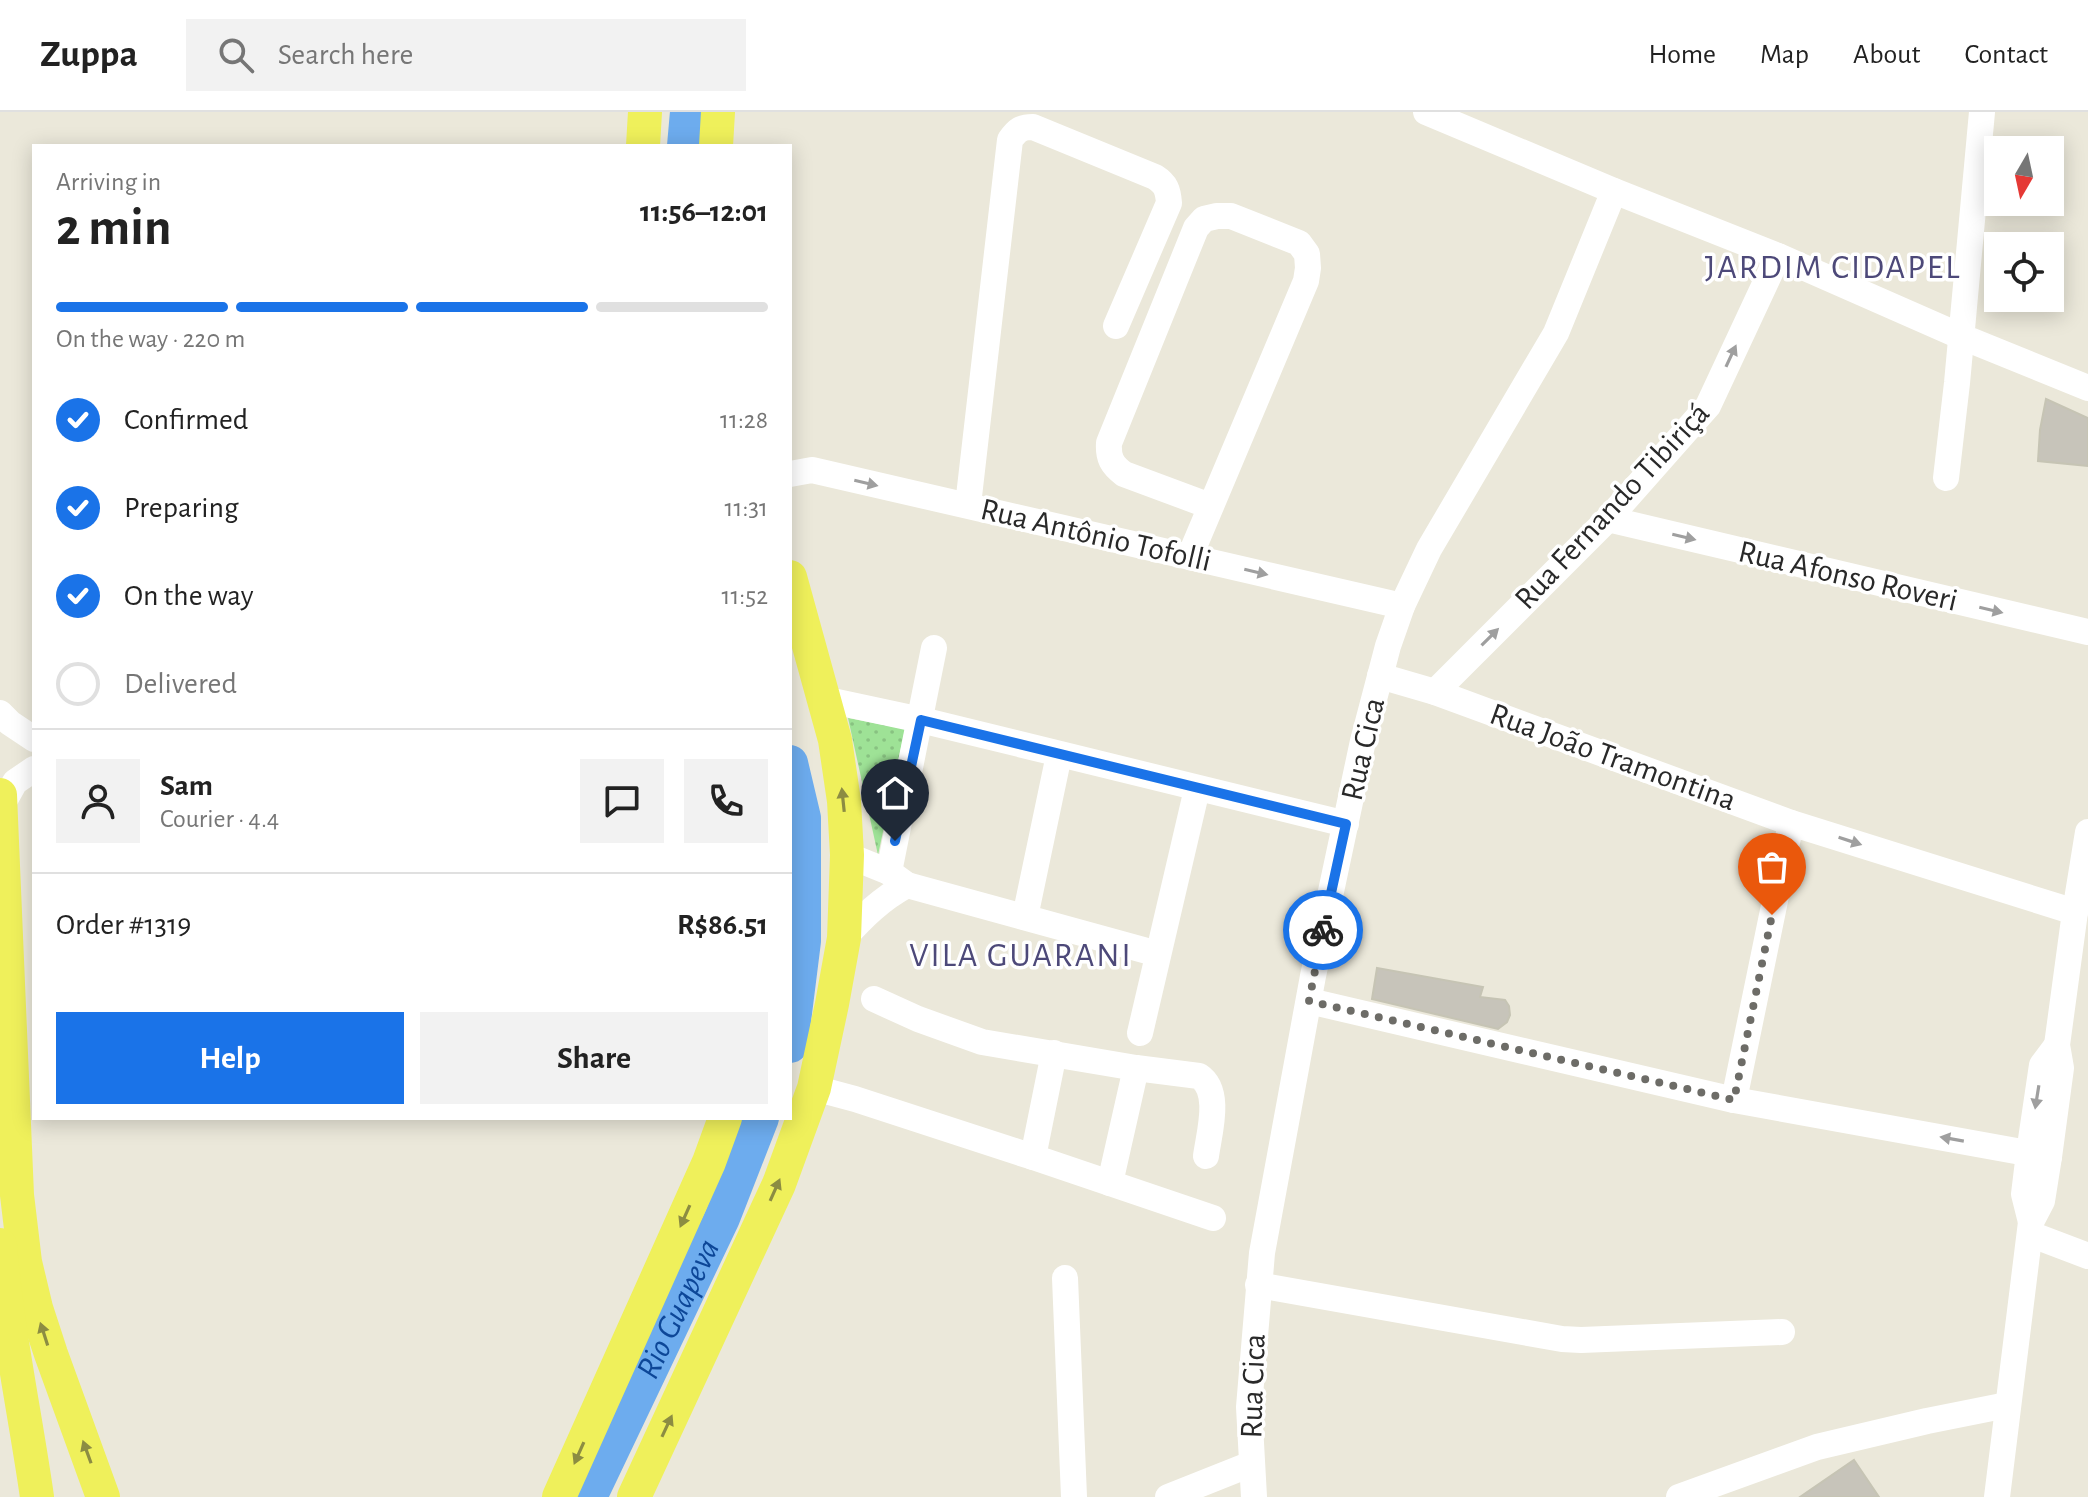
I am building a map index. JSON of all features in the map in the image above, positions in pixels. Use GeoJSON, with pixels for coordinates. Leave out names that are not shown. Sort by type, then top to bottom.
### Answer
{"type":"FeatureCollection","features":[{"type":"Feature","properties":{"kind":"main road"},"geometry":{"type":"LineString","coordinates":[[716,144],[718,112]]}},
{"type":"Feature","properties":{"kind":"main road"},"geometry":{"type":"LineString","coordinates":[[634,1497],[779,1184],[814,1088],[844,938],[847,855],[840,771],[835,740],[792,584]]}},
{"type":"Feature","properties":{"kind":"main road"},"geometry":{"type":"LineString","coordinates":[[0,795],[17,1195],[25,1262],[36,1308],[103,1497]]}},
{"type":"Feature","properties":{"kind":"main road"},"geometry":{"type":"LineString","coordinates":[[559,1497],[703,1175],[724,1120]]}},
{"type":"Feature","properties":{"kind":"main road"},"geometry":{"type":"LineString","coordinates":[[0,1245],[11,1343],[37,1497]]}},
{"type":"Feature","properties":{"kind":"main road"},"geometry":{"type":"LineString","coordinates":[[25,1417],[45,1406],[70,1408]]}},
{"type":"Feature","properties":{"kind":"street"},"geometry":{"type":"LineString","coordinates":[[1426,112],[1778,256],[2088,388]]}},
{"type":"Feature","properties":{"kind":"street"},"geometry":{"type":"LineString","coordinates":[[1946,478],[1982,112]]}},
{"type":"Feature","properties":{"kind":"street"},"geometry":{"type":"LineString","coordinates":[[968,505],[1010,140],[1023,127],[1033,127],[1155,177],[1164,183],[1169,192],[1169,203],[1116,326]]}},
{"type":"Feature","properties":{"kind":"street","name":"Rua Cica"},"geometry":{"type":"LineString","coordinates":[[1254,1497],[1249,1407],[1262,1253],[1309,1001],[1380,676],[1413,580],[1556,333],[1614,191]]}},
{"type":"Feature","properties":{"kind":"street"},"geometry":{"type":"LineString","coordinates":[[1190,556],[1306,281],[1308,268],[1307,254],[1299,243],[1231,216],[1204,219],[1196,228],[1109,443],[1108,456],[1124,474],[1210,506]]}},
{"type":"Feature","properties":{"kind":"street","name":"Rua Fernando Tibiriçá"},"geometry":{"type":"LineString","coordinates":[[1435,692],[1608,519],[1708,406],[1778,256]]}},
{"type":"Feature","properties":{"kind":"street","name":"Rua Antônio Tofolli"},"geometry":{"type":"LineString","coordinates":[[792,474],[812,470],[1402,606]]}},
{"type":"Feature","properties":{"kind":"street","name":"Rua Afonso Roveri"},"geometry":{"type":"LineString","coordinates":[[1608,519],[2088,632]]}},
{"type":"Feature","properties":{"kind":"street"},"geometry":{"type":"LineString","coordinates":[[844,938],[870,909],[889,895],[898,879],[934,648]]}},
{"type":"Feature","properties":{"kind":"street","name":"Rua João Tramontina"},"geometry":{"type":"LineString","coordinates":[[1380,676],[1435,692],[1791,823],[2075,912]]}},
{"type":"Feature","properties":{"kind":"street"},"geometry":{"type":"LineString","coordinates":[[823,699],[1346,824]]}},
{"type":"Feature","properties":{"kind":"street"},"geometry":{"type":"LineString","coordinates":[[0,713],[32,738]]}},
{"type":"Feature","properties":{"kind":"street"},"geometry":{"type":"LineString","coordinates":[[1025,917],[1059,755]]}},
{"type":"Feature","properties":{"kind":"street"},"geometry":{"type":"LineString","coordinates":[[1,807],[15,782],[32,770]]}},
{"type":"Feature","properties":{"kind":"street"},"geometry":{"type":"LineString","coordinates":[[1140,1033],[1197,789]]}},
{"type":"Feature","properties":{"kind":"street"},"geometry":{"type":"LineString","coordinates":[[1734,1100],[1791,823]]}},
{"type":"Feature","properties":{"kind":"street"},"geometry":{"type":"LineString","coordinates":[[1997,1497],[2030,1228],[2024,1194],[2039,1155],[2042,1065],[2057,1045],[2088,832]]}},
{"type":"Feature","properties":{"kind":"street"},"geometry":{"type":"LineString","coordinates":[[847,855],[898,879],[1158,954]]}},
{"type":"Feature","properties":{"kind":"street"},"geometry":{"type":"LineString","coordinates":[[874,999],[942,1029],[982,1042],[1199,1076],[1211,1087],[1213,1102],[1206,1156]]}},
{"type":"Feature","properties":{"kind":"street"},"geometry":{"type":"LineString","coordinates":[[1309,1001],[1734,1100],[2039,1155]]}},
{"type":"Feature","properties":{"kind":"street"},"geometry":{"type":"LineString","coordinates":[[1033,1157],[1054,1053]]}},
{"type":"Feature","properties":{"kind":"street"},"geometry":{"type":"LineString","coordinates":[[1110,1183],[1136,1068]]}},
{"type":"Feature","properties":{"kind":"street"},"geometry":{"type":"LineString","coordinates":[[814,1088],[1213,1218]]}},
{"type":"Feature","properties":{"kind":"street"},"geometry":{"type":"LineString","coordinates":[[2030,1228],[2088,1256]]}},
{"type":"Feature","properties":{"kind":"street"},"geometry":{"type":"LineString","coordinates":[[1065,1278],[1074,1497]]}},
{"type":"Feature","properties":{"kind":"street"},"geometry":{"type":"LineString","coordinates":[[1258,1285],[1562,1339],[1782,1332]]}},
{"type":"Feature","properties":{"kind":"street"},"geometry":{"type":"LineString","coordinates":[[1679,1497],[1817,1447],[2007,1405]]}},
{"type":"Feature","properties":{"kind":"street"},"geometry":{"type":"LineString","coordinates":[[1168,1497],[1251,1464]]}},
{"type":"Feature","properties":{"kind":"green space"},"geometry":{"type":"Polygon","coordinates":[[[848,718],[905,729],[878,855],[848,718]]]}},
{"type":"Feature","properties":{"kind":"building"},"geometry":{"type":"Polygon","coordinates":[[[2046,399],[2088,418],[2088,466],[2038,461],[2046,399]]]}},
{"type":"Feature","properties":{"kind":"building"},"geometry":{"type":"Polygon","coordinates":[[[1377,968],[1483,987],[1480,997],[1505,1000],[1510,1015],[1498,1029],[1372,999],[1377,968]]]}},
{"type":"Feature","properties":{"kind":"building"},"geometry":{"type":"Polygon","coordinates":[[[1854,1460],[1879,1497],[1800,1497],[1854,1460]]]}},
{"type":"Feature","properties":{"kind":"waterway","name":"Rio Guapeva"},"geometry":{"type":"LineString","coordinates":[[685,144],[688,112]]}},
{"type":"Feature","properties":{"kind":"waterway","name":"Rio Guapeva"},"geometry":{"type":"LineString","coordinates":[[792,771],[803,818],[803,941],[792,1029]]}},
{"type":"Feature","properties":{"kind":"waterway","name":"Rio Guapeva"},"geometry":{"type":"LineString","coordinates":[[589,1497],[722,1218],[760,1120]]}},
{"type":"Feature","properties":{"kind":"way so far"},"geometry":{"type":"LineString","coordinates":[[1323,930],[1309,1001],[1734,1100],[1772,915]]}},
{"type":"Feature","properties":{"kind":"district","name":"JARDIM CIDAPEL"},"geometry":{"type":"Point","coordinates":[1833,268]}},
{"type":"Feature","properties":{"kind":"district","name":"VILA GUARANI"},"geometry":{"type":"Point","coordinates":[1021,956]}},
{"type":"Feature","properties":{"kind":"route"},"geometry":{"type":"LineString","coordinates":[[895,841],[921,720],[1346,824],[1323,930]]}}]}
